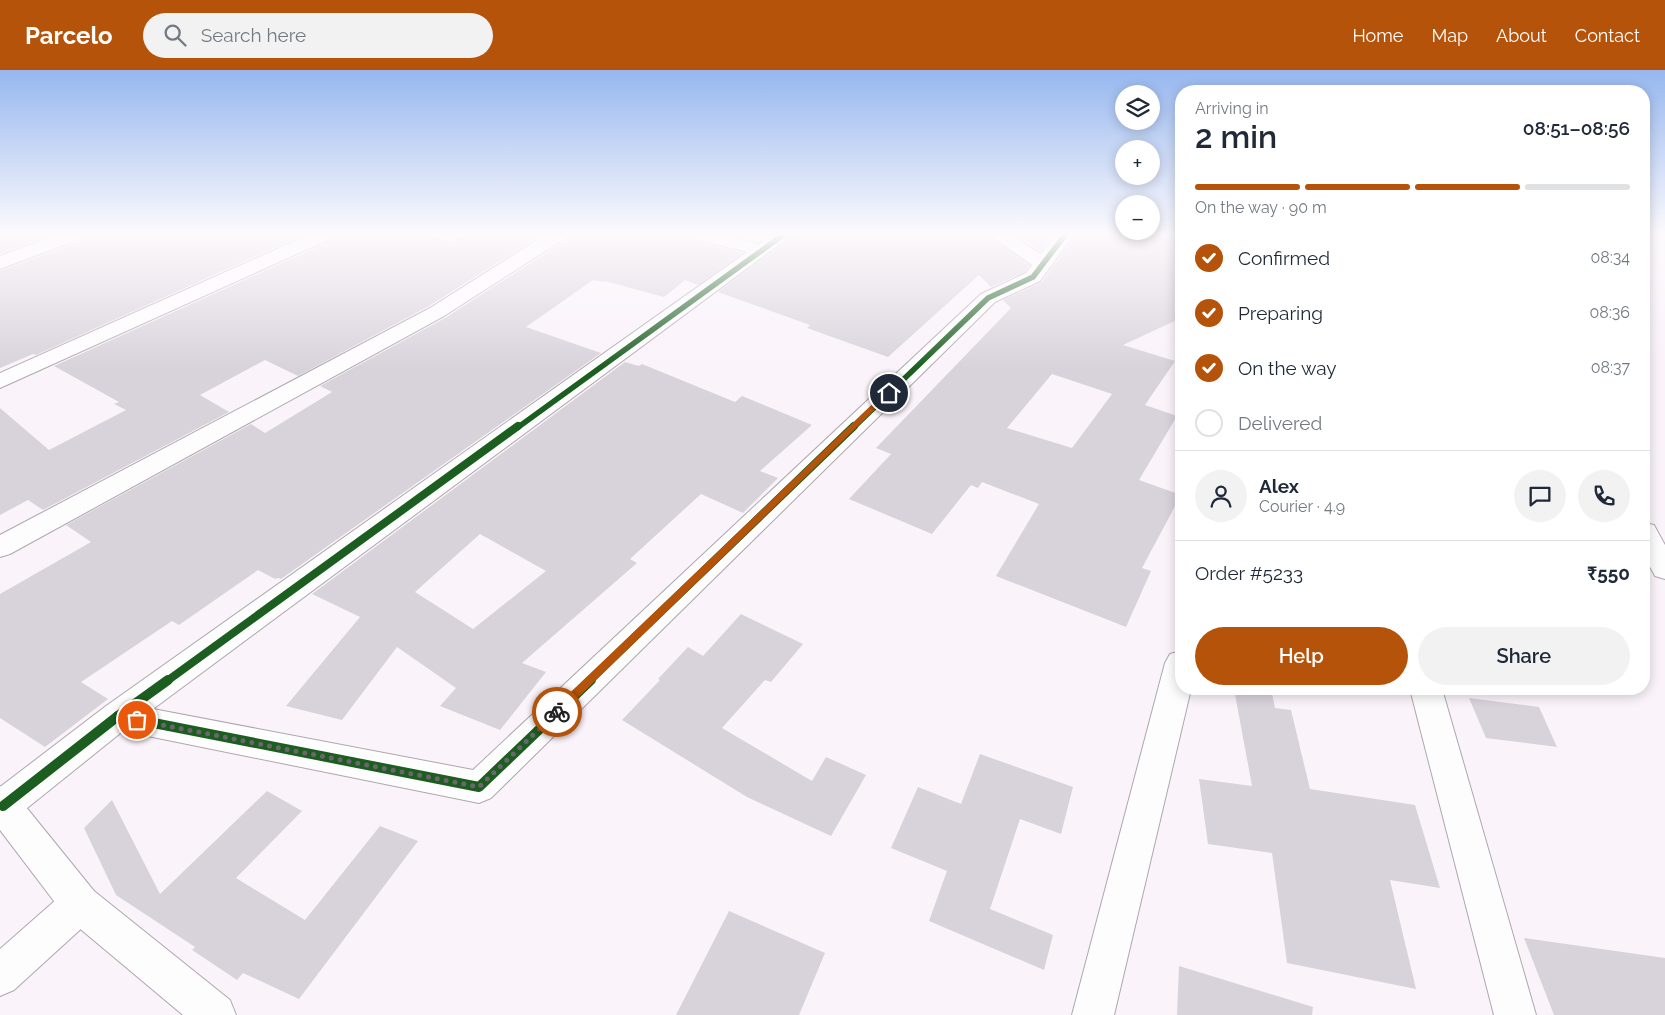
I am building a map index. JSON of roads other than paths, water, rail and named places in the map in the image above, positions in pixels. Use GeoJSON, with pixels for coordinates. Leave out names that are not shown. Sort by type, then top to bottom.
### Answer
{"type":"FeatureCollection","features":[{"type":"Feature","properties":{"kind":"street"},"geometry":{"type":"LineString","coordinates":[[0,381],[226,279]]}},
{"type":"Feature","properties":{"kind":"street"},"geometry":{"type":"LineString","coordinates":[[0,547],[437,312],[489,279]]}},
{"type":"Feature","properties":{"kind":"street"},"geometry":{"type":"LineString","coordinates":[[215,1015],[80,904],[2,804],[118,716],[721,279]]}},
{"type":"Feature","properties":{"kind":"street"},"geometry":{"type":"LineString","coordinates":[[118,716],[479,787],[988,298],[1028,279]]}},
{"type":"Feature","properties":{"kind":"street"},"geometry":{"type":"LineString","coordinates":[[1650,527],[1665,531]]}},
{"type":"Feature","properties":{"kind":"street"},"geometry":{"type":"LineString","coordinates":[[1650,543],[1665,569]]}},
{"type":"Feature","properties":{"kind":"street"},"geometry":{"type":"LineString","coordinates":[[1093,1015],[1175,687]]}},
{"type":"Feature","properties":{"kind":"street"},"geometry":{"type":"LineString","coordinates":[[1428,695],[1515,1015]]}},
{"type":"Feature","properties":{"kind":"street"},"geometry":{"type":"LineString","coordinates":[[0,976],[80,904]]}}]}
